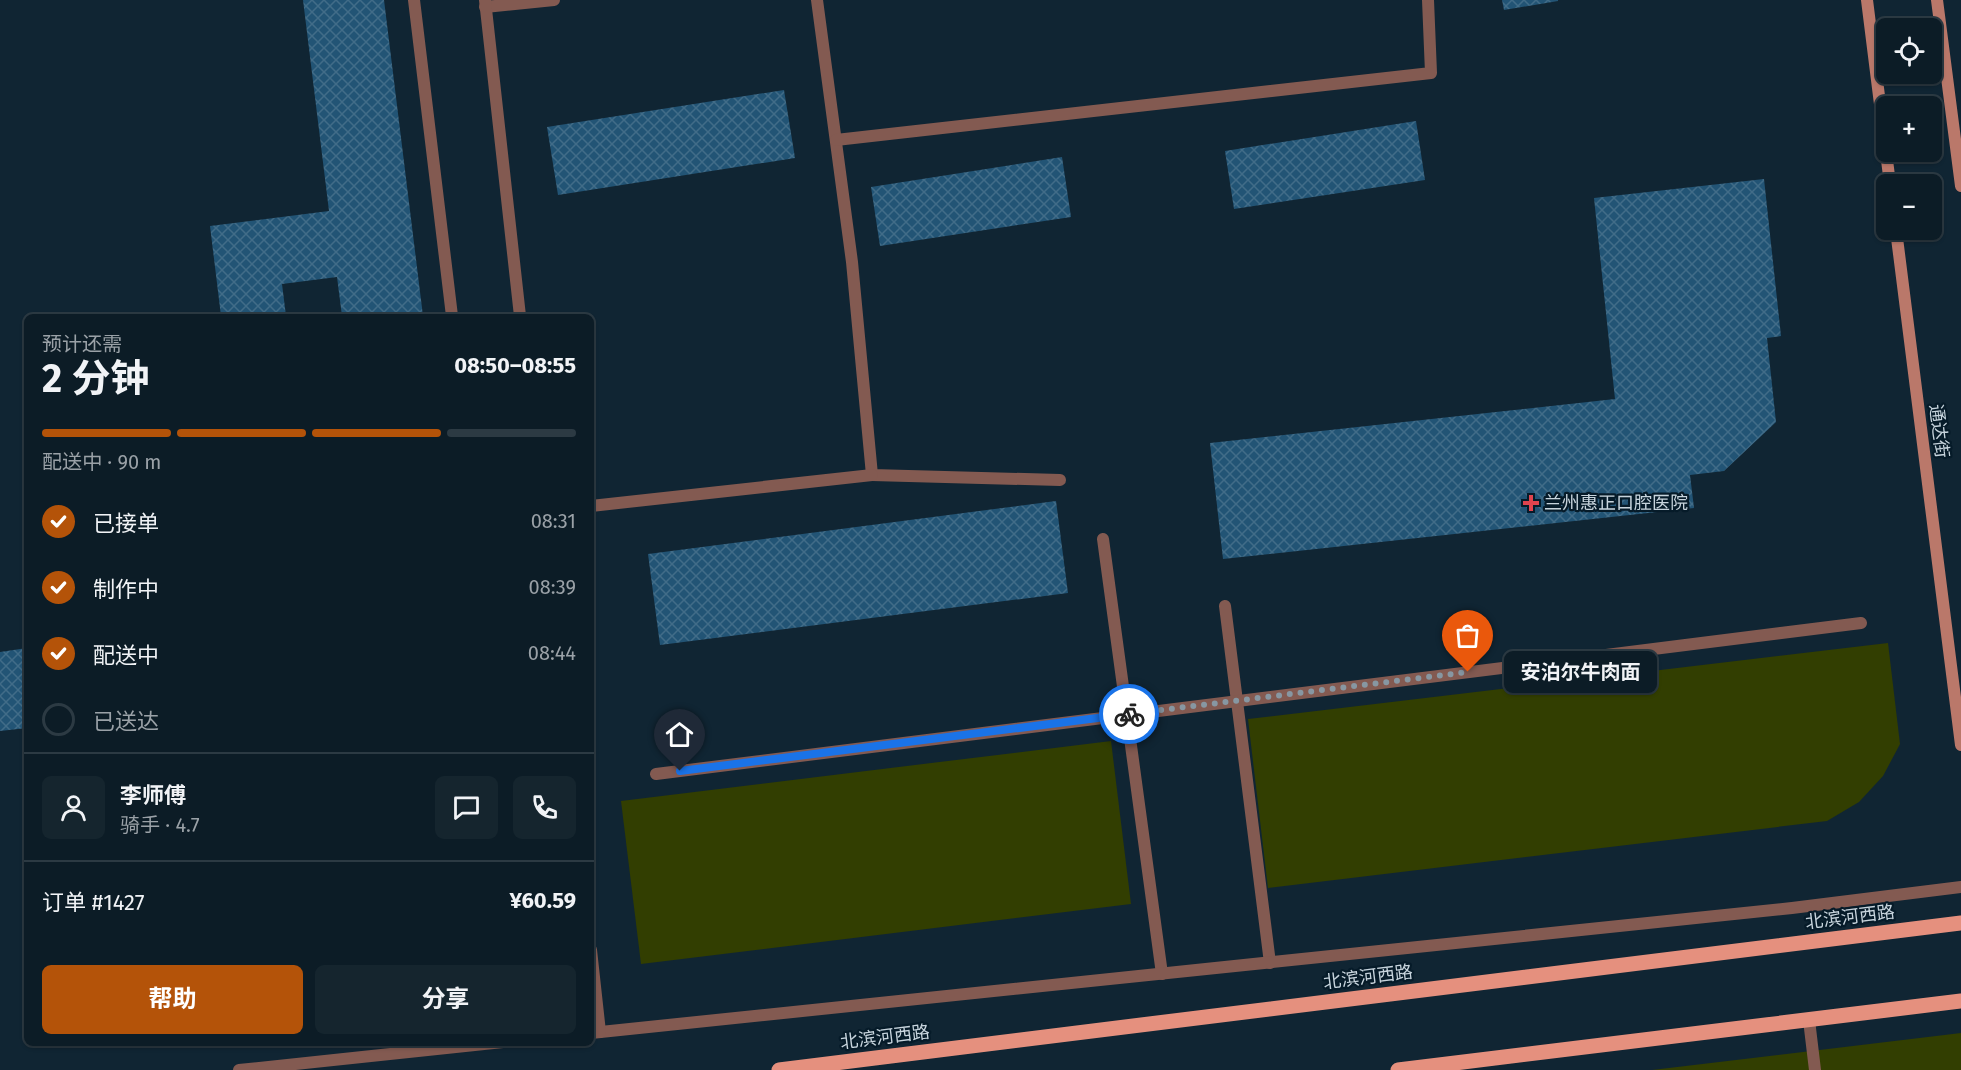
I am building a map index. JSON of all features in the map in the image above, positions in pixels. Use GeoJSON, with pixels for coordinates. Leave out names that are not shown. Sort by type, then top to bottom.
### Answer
{"type":"FeatureCollection","features":[{"type":"Feature","properties":{"kind":"main road"},"geometry":{"type":"LineString","coordinates":[[1867,0],[1889,174]]}},
{"type":"Feature","properties":{"kind":"main road"},"geometry":{"type":"LineString","coordinates":[[1937,0],[1961,186]]}},
{"type":"Feature","properties":{"kind":"main road","name":"通达街"},"geometry":{"type":"LineString","coordinates":[[1897,240],[1961,745]]}},
{"type":"Feature","properties":{"kind":"main road","name":"北滨河西路"},"geometry":{"type":"LineString","coordinates":[[779,1070],[1961,923]]}},
{"type":"Feature","properties":{"kind":"main road"},"geometry":{"type":"LineString","coordinates":[[1398,1070],[1961,1001]]}},
{"type":"Feature","properties":{"kind":"street"},"geometry":{"type":"LineString","coordinates":[[414,0],[453,314]]}},
{"type":"Feature","properties":{"kind":"street"},"geometry":{"type":"LineString","coordinates":[[520,314],[485,3],[554,0]]}},
{"type":"Feature","properties":{"kind":"street"},"geometry":{"type":"LineString","coordinates":[[817,0],[852,262],[872,474]]}},
{"type":"Feature","properties":{"kind":"street"},"geometry":{"type":"LineString","coordinates":[[836,140],[1431,73],[1428,0]]}},
{"type":"Feature","properties":{"kind":"street"},"geometry":{"type":"LineString","coordinates":[[594,506],[872,474],[1060,480]]}},
{"type":"Feature","properties":{"kind":"street"},"geometry":{"type":"LineString","coordinates":[[1103,538],[1162,974]]}},
{"type":"Feature","properties":{"kind":"street"},"geometry":{"type":"LineString","coordinates":[[1225,606],[1270,963]]}},
{"type":"Feature","properties":{"kind":"street"},"geometry":{"type":"LineString","coordinates":[[656,774],[1861,623]]}},
{"type":"Feature","properties":{"kind":"street"},"geometry":{"type":"LineString","coordinates":[[594,1000],[596,1033],[1792,908],[1961,887]]}},
{"type":"Feature","properties":{"kind":"street"},"geometry":{"type":"LineString","coordinates":[[1809,1020],[1815,1070]]}},
{"type":"Feature","properties":{"kind":"street"},"geometry":{"type":"LineString","coordinates":[[239,1070],[464,1046]]}},
{"type":"Feature","properties":{"kind":"green space"},"geometry":{"type":"Polygon","coordinates":[[[1888,643],[1900,744],[1883,776],[1859,802],[1827,821],[1268,888],[1248,719],[1888,643]]]}},
{"type":"Feature","properties":{"kind":"green space"},"geometry":{"type":"Polygon","coordinates":[[[1111,741],[1131,904],[641,964],[621,801],[1111,741]]]}},
{"type":"Feature","properties":{"kind":"green space"},"geometry":{"type":"Polygon","coordinates":[[[1961,1033],[1961,1070],[1652,1070],[1961,1033]]]}},
{"type":"Feature","properties":{"kind":"building"},"geometry":{"type":"Polygon","coordinates":[[[303,0],[384,0],[423,314],[342,314],[337,277],[282,284],[286,314],[221,314],[210,226],[329,211],[303,0]]]}},
{"type":"Feature","properties":{"kind":"building"},"geometry":{"type":"Polygon","coordinates":[[[1502,0],[1558,0],[1558,1],[1504,10],[1502,0]]]}},
{"type":"Feature","properties":{"kind":"building"},"geometry":{"type":"Polygon","coordinates":[[[784,90],[795,158],[558,195],[547,127],[784,90]]]}},
{"type":"Feature","properties":{"kind":"building"},"geometry":{"type":"Polygon","coordinates":[[[1416,121],[1425,180],[1234,209],[1225,151],[1416,121]]]}},
{"type":"Feature","properties":{"kind":"building"},"geometry":{"type":"Polygon","coordinates":[[[1062,157],[1071,217],[880,246],[871,187],[1062,157]]]}},
{"type":"Feature","properties":{"kind":"building"},"geometry":{"type":"Polygon","coordinates":[[[1764,179],[1781,336],[1767,338],[1776,422],[1724,471],[1690,475],[1694,508],[1223,559],[1210,443],[1615,399],[1594,198],[1764,179]]]}},
{"type":"Feature","properties":{"kind":"building"},"geometry":{"type":"Polygon","coordinates":[[[1056,501],[1068,593],[660,645],[648,554],[1056,501]]]}},
{"type":"Feature","properties":{"kind":"building"},"geometry":{"type":"Polygon","coordinates":[[[24,648],[24,728],[0,731],[0,652],[24,648]]]}},
{"type":"Feature","properties":{"kind":"way so far"},"geometry":{"type":"LineString","coordinates":[[1129,714],[1468,672]]}},
{"type":"Feature","properties":{"kind":"place","name":"兰州惠正口腔医院"},"geometry":{"type":"Point","coordinates":[1531,503]}},
{"type":"Feature","properties":{"kind":"place","name":"安泊尔牛肉面"},"geometry":{"type":"Point","coordinates":[1468,672]}},
{"type":"Feature","properties":{"kind":"route"},"geometry":{"type":"LineString","coordinates":[[680,771],[1129,714]]}}]}
